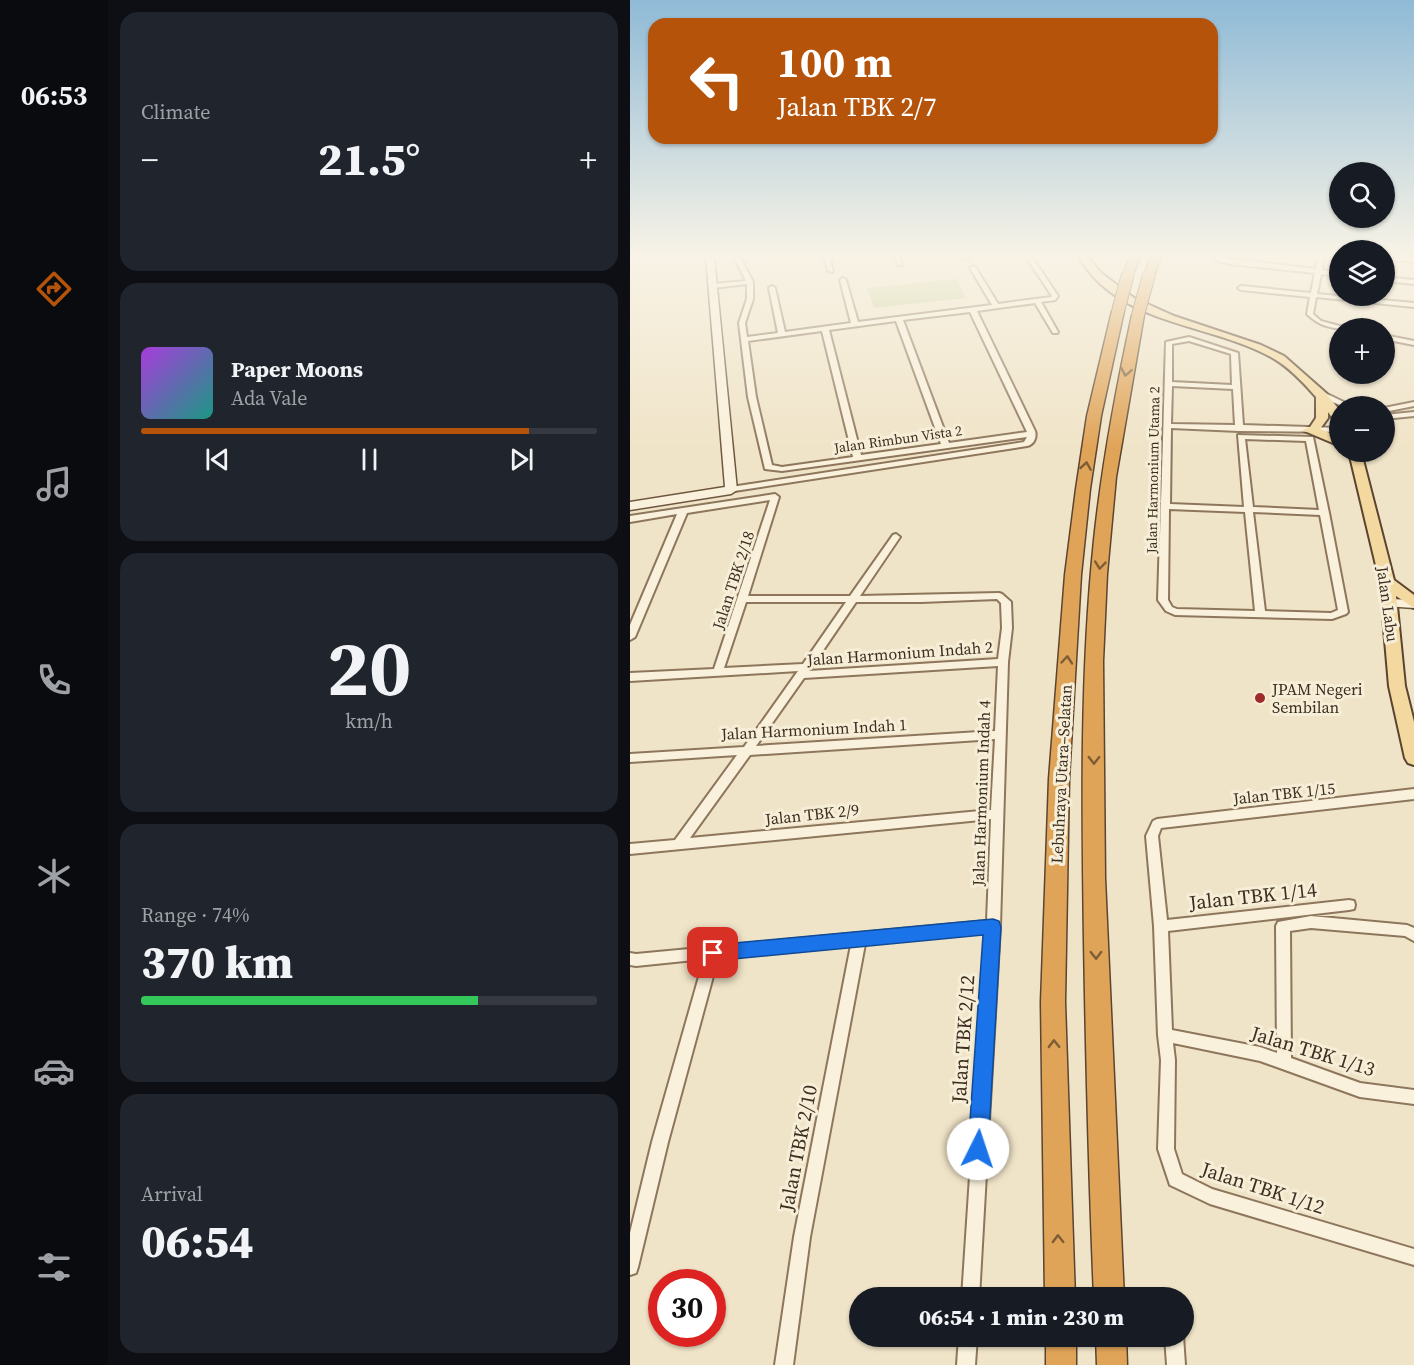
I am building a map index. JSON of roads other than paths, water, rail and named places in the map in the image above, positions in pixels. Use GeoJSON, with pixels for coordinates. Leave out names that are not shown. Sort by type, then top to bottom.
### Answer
{"type":"FeatureCollection","features":[{"type":"Feature","properties":{"kind":"highway","name":"Lebuhraya Utara–Selatan"},"geometry":{"type":"LineString","coordinates":[[1060,1287],[1053,1002],[1059,779],[1074,575],[1083,489],[1094,416],[1125,321]]}},
{"type":"Feature","properties":{"kind":"highway","name":"Lebuhraya Utara–Selatan"},"geometry":{"type":"LineString","coordinates":[[1108,1287],[1099,1113],[1093,839],[1095,693],[1099,574],[1125,374],[1128,321]]}},
{"type":"Feature","properties":{"kind":"highway"},"geometry":{"type":"LineString","coordinates":[[1060,1347],[1061,1365]]}},
{"type":"Feature","properties":{"kind":"highway"},"geometry":{"type":"LineString","coordinates":[[1111,1347],[1112,1365]]}},
{"type":"Feature","properties":{"kind":"main road"},"geometry":{"type":"LineString","coordinates":[[1180,321],[1279,357],[1294,368],[1329,405]]}},
{"type":"Feature","properties":{"kind":"main road"},"geometry":{"type":"LineString","coordinates":[[1311,433],[1322,418],[1322,395]]}},
{"type":"Feature","properties":{"kind":"main road"},"geometry":{"type":"LineString","coordinates":[[1311,433],[1329,436]]}},
{"type":"Feature","properties":{"kind":"main road","name":"Jalan Labu"},"geometry":{"type":"LineString","coordinates":[[1356,462],[1387,582],[1397,686],[1414,758]]}},
{"type":"Feature","properties":{"kind":"main road"},"geometry":{"type":"LineString","coordinates":[[1387,582],[1414,604]]}},
{"type":"Feature","properties":{"kind":"main road"},"geometry":{"type":"LineString","coordinates":[[1392,628],[1414,609]]}},
{"type":"Feature","properties":{"kind":"street"},"geometry":{"type":"LineString","coordinates":[[716,321],[731,490]]}},
{"type":"Feature","properties":{"kind":"street"},"geometry":{"type":"LineString","coordinates":[[743,321],[744,339],[893,321]]}},
{"type":"Feature","properties":{"kind":"street"},"geometry":{"type":"LineString","coordinates":[[779,321],[782,335]]}},
{"type":"Feature","properties":{"kind":"street"},"geometry":{"type":"LineString","coordinates":[[854,321],[855,325]]}},
{"type":"Feature","properties":{"kind":"street"},"geometry":{"type":"LineString","coordinates":[[899,321],[946,446]]}},
{"type":"Feature","properties":{"kind":"street"},"geometry":{"type":"LineString","coordinates":[[630,506],[1027,444],[1032,434],[978,321]]}},
{"type":"Feature","properties":{"kind":"street"},"geometry":{"type":"LineString","coordinates":[[1048,321],[1054,332]]}},
{"type":"Feature","properties":{"kind":"street"},"geometry":{"type":"LineString","coordinates":[[825,329],[858,459]]}},
{"type":"Feature","properties":{"kind":"street","name":"Jalan Rimbun Vista 2"},"geometry":{"type":"LineString","coordinates":[[744,339],[752,397],[768,467],[782,469],[1032,434]]}},
{"type":"Feature","properties":{"kind":"street","name":"Jalan Harmonium Utama 2"},"geometry":{"type":"LineString","coordinates":[[1238,387],[1234,353],[1189,339],[1169,342],[1167,506],[1162,600],[1175,612],[1260,614]]}},
{"type":"Feature","properties":{"kind":"street"},"geometry":{"type":"LineString","coordinates":[[1395,339],[1414,343]]}},
{"type":"Feature","properties":{"kind":"street"},"geometry":{"type":"LineString","coordinates":[[1168,384],[1238,387],[1240,433],[1260,614],[1332,616],[1343,612],[1344,609],[1311,433]]}},
{"type":"Feature","properties":{"kind":"street"},"geometry":{"type":"LineString","coordinates":[[1322,395],[1329,398]]}},
{"type":"Feature","properties":{"kind":"street"},"geometry":{"type":"LineString","coordinates":[[1395,408],[1414,404]]}},
{"type":"Feature","properties":{"kind":"street"},"geometry":{"type":"LineString","coordinates":[[1395,416],[1414,414]]}},
{"type":"Feature","properties":{"kind":"street"},"geometry":{"type":"LineString","coordinates":[[1167,426],[1240,433],[1329,431]]}},
{"type":"Feature","properties":{"kind":"street","name":"Jalan TBK 2/18"},"geometry":{"type":"LineString","coordinates":[[683,511],[776,497],[718,672]]}},
{"type":"Feature","properties":{"kind":"street"},"geometry":{"type":"LineString","coordinates":[[1167,506],[1325,513]]}},
{"type":"Feature","properties":{"kind":"street"},"geometry":{"type":"LineString","coordinates":[[630,519],[683,511]]}},
{"type":"Feature","properties":{"kind":"street"},"geometry":{"type":"LineString","coordinates":[[630,637],[683,511]]}},
{"type":"Feature","properties":{"kind":"street"},"geometry":{"type":"LineString","coordinates":[[680,844],[896,537]]}},
{"type":"Feature","properties":{"kind":"street","name":"Jalan Harmonium Indah 4"},"geometry":{"type":"LineString","coordinates":[[853,598],[999,596],[1006,604],[1007,628],[1003,662],[993,927]]}},
{"type":"Feature","properties":{"kind":"street"},"geometry":{"type":"LineString","coordinates":[[742,599],[853,598]]}},
{"type":"Feature","properties":{"kind":"street"},"geometry":{"type":"LineString","coordinates":[[1390,603],[1414,604]]}},
{"type":"Feature","properties":{"kind":"street","name":"Jalan Harmonium Indah 2"},"geometry":{"type":"LineString","coordinates":[[630,677],[1003,662]]}},
{"type":"Feature","properties":{"kind":"street","name":"Jalan Harmonium Indah 1"},"geometry":{"type":"LineString","coordinates":[[630,758],[1000,735]]}},
{"type":"Feature","properties":{"kind":"street","name":"Jalan TBK 1/15"},"geometry":{"type":"LineString","coordinates":[[1157,824],[1414,794]]}},
{"type":"Feature","properties":{"kind":"street","name":"Jalan TBK 2/9"},"geometry":{"type":"LineString","coordinates":[[630,849],[997,814]]}},
{"type":"Feature","properties":{"kind":"street","name":"Jalan TBK 1/12"},"geometry":{"type":"LineString","coordinates":[[1157,824],[1152,836],[1161,926],[1168,1060],[1166,1149],[1176,1179],[1210,1196],[1414,1257]]}},
{"type":"Feature","properties":{"kind":"street","name":"Jalan TBK 1/14"},"geometry":{"type":"LineString","coordinates":[[1161,926],[1349,905]]}},
{"type":"Feature","properties":{"kind":"street"},"geometry":{"type":"LineString","coordinates":[[1284,1061],[1283,926],[1289,923],[1311,922],[1407,931],[1414,936]]}},
{"type":"Feature","properties":{"kind":"street"},"geometry":{"type":"LineString","coordinates":[[630,959],[993,927]]}},
{"type":"Feature","properties":{"kind":"street","name":"Jalan TBK 2/12"},"geometry":{"type":"LineString","coordinates":[[970,1287],[993,927]]}},
{"type":"Feature","properties":{"kind":"street","name":"Jalan TBK 2/10"},"geometry":{"type":"LineString","coordinates":[[784,1365],[802,1237],[859,939]]}},
{"type":"Feature","properties":{"kind":"street"},"geometry":{"type":"LineString","coordinates":[[630,1268],[662,1135],[713,953]]}},
{"type":"Feature","properties":{"kind":"street","name":"Jalan TBK 1/13"},"geometry":{"type":"LineString","coordinates":[[1165,1035],[1284,1061],[1360,1090],[1414,1097]]}},
{"type":"Feature","properties":{"kind":"street"},"geometry":{"type":"LineString","coordinates":[[966,1365],[967,1347]]}},
{"type":"Feature","properties":{"kind":"street"},"geometry":{"type":"LineString","coordinates":[[1175,1347],[1176,1365]]}},
{"type":"Feature","properties":{"kind":"place","name":"JPAM Negeri Sembilan"},"geometry":{"type":"Point","coordinates":[1260,698]}}]}
